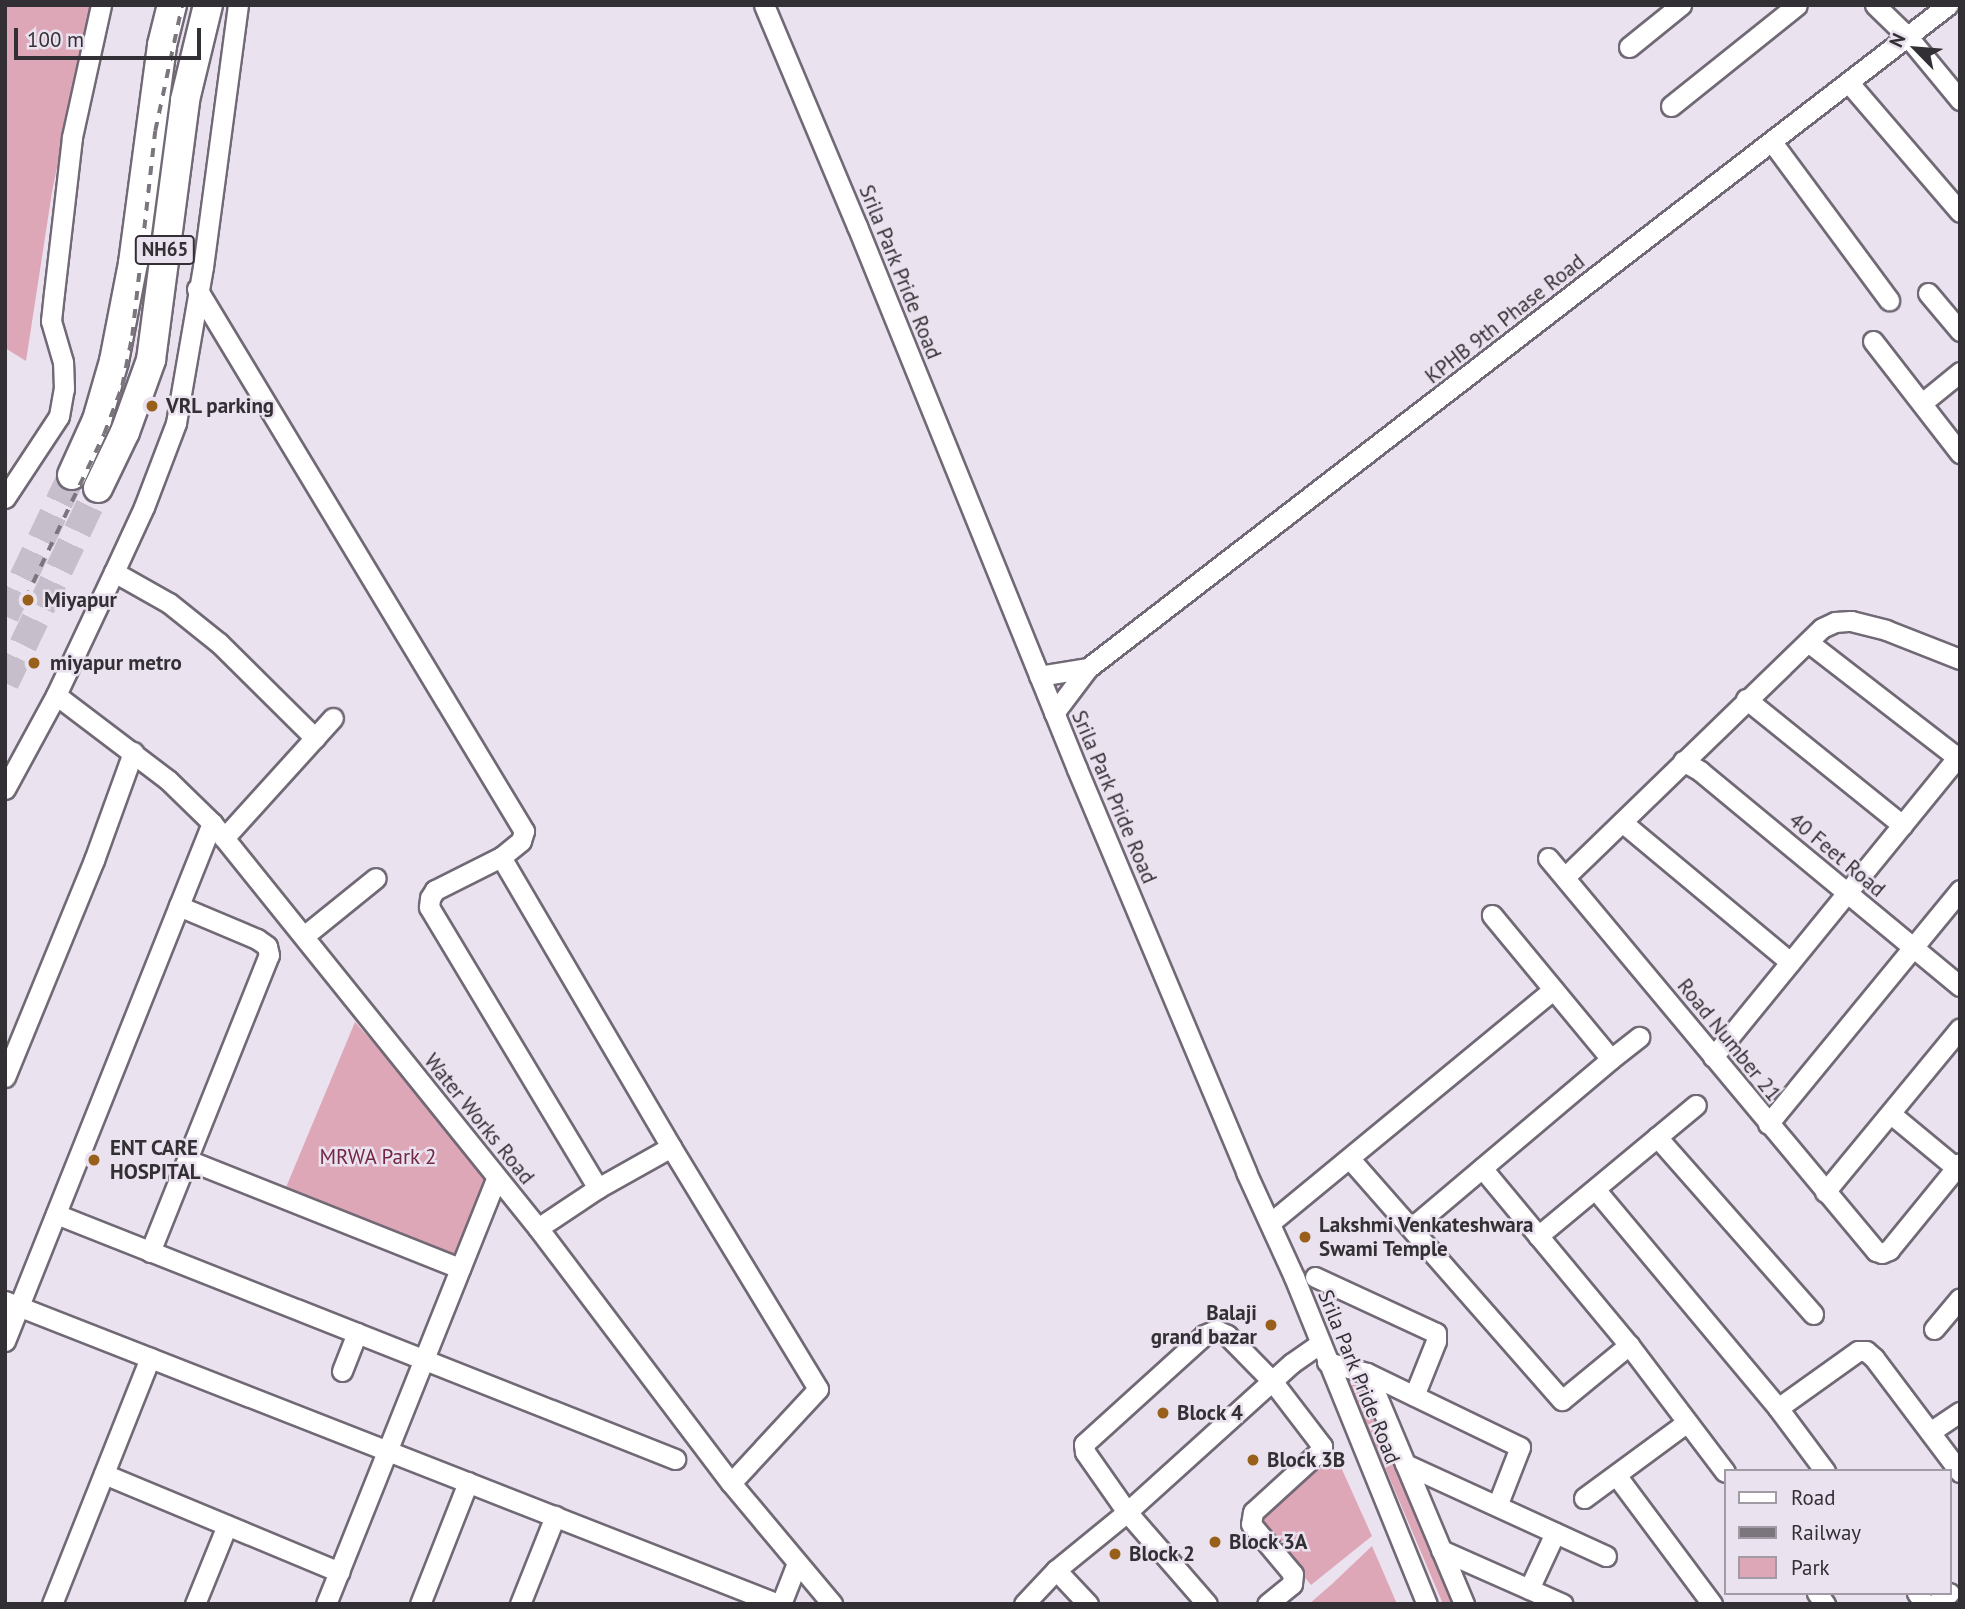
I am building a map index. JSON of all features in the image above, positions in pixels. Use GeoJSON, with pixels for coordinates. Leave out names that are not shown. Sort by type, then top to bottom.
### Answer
{"type":"FeatureCollection","features":[{"type":"Feature","properties":{"kind":"highway","name":"NH65"},"geometry":{"type":"LineString","coordinates":[[72,475],[97,420],[114,361],[132,264],[151,114],[172,5]]}},
{"type":"Feature","properties":{"kind":"highway","name":"NH65"},"geometry":{"type":"LineString","coordinates":[[98,488],[125,432],[150,360],[182,118],[208,5]]}},
{"type":"Feature","properties":{"kind":"highway"},"geometry":{"type":"LineString","coordinates":[[151,114],[182,118]]}},
{"type":"Feature","properties":{"kind":"street"},"geometry":{"type":"LineString","coordinates":[[5,498],[59,416],[64,389],[62,362],[51,321],[72,137],[101,5]]}},
{"type":"Feature","properties":{"kind":"street"},"geometry":{"type":"LineString","coordinates":[[5,789],[56,695],[114,572],[144,507],[176,423],[238,5]]}},
{"type":"Feature","properties":{"kind":"street","name":"Srila Park Pride Road"},"geometry":{"type":"LineString","coordinates":[[764,5],[857,226],[1054,713],[1270,1223],[1427,1604]]}},
{"type":"Feature","properties":{"kind":"street"},"geometry":{"type":"LineString","coordinates":[[1629,47],[1681,5]]}},
{"type":"Feature","properties":{"kind":"street"},"geometry":{"type":"LineString","coordinates":[[1671,106],[1797,5]]}},
{"type":"Feature","properties":{"kind":"street"},"geometry":{"type":"LineString","coordinates":[[1875,5],[1908,37],[1960,100]]}},
{"type":"Feature","properties":{"kind":"street","name":"KPHB 9th Phase Road"},"geometry":{"type":"LineString","coordinates":[[1054,713],[1088,668],[1948,5]]}},
{"type":"Feature","properties":{"kind":"street"},"geometry":{"type":"LineString","coordinates":[[1849,83],[1960,212]]}},
{"type":"Feature","properties":{"kind":"street"},"geometry":{"type":"LineString","coordinates":[[1772,142],[1889,300]]}},
{"type":"Feature","properties":{"kind":"street"},"geometry":{"type":"LineString","coordinates":[[197,289],[524,831],[521,841],[501,857],[435,890],[429,907],[598,1188]]}},
{"type":"Feature","properties":{"kind":"street"},"geometry":{"type":"LineString","coordinates":[[1928,293],[1960,331]]}},
{"type":"Feature","properties":{"kind":"street"},"geometry":{"type":"LineString","coordinates":[[1873,341],[1960,453]]}},
{"type":"Feature","properties":{"kind":"street"},"geometry":{"type":"LineString","coordinates":[[1922,403],[1960,372]]}},
{"type":"Feature","properties":{"kind":"street"},"geometry":{"type":"LineString","coordinates":[[114,572],[169,603],[219,643],[315,738]]}},
{"type":"Feature","properties":{"kind":"street"},"geometry":{"type":"LineString","coordinates":[[1566,876],[1822,628],[1835,622],[1851,621],[1886,630],[1960,659]]}},
{"type":"Feature","properties":{"kind":"street"},"geometry":{"type":"LineString","coordinates":[[1713,1057],[1959,756],[1808,642]]}},
{"type":"Feature","properties":{"kind":"street","name":"KPHB 9th Phase Road"},"geometry":{"type":"LineString","coordinates":[[1039,676],[1088,668]]}},
{"type":"Feature","properties":{"kind":"street","name":"Water Works Road"},"geometry":{"type":"LineString","coordinates":[[56,695],[168,780],[218,831],[538,1228],[731,1483],[832,1604]]}},
{"type":"Feature","properties":{"kind":"street"},"geometry":{"type":"LineString","coordinates":[[1746,699],[1902,825]]}},
{"type":"Feature","properties":{"kind":"street"},"geometry":{"type":"LineString","coordinates":[[5,1341],[12,1303],[56,1214],[179,906],[218,831],[333,718]]}},
{"type":"Feature","properties":{"kind":"street"},"geometry":{"type":"LineString","coordinates":[[5,1077],[93,860],[133,752]]}},
{"type":"Feature","properties":{"kind":"street","name":"40 Feet Road"},"geometry":{"type":"LineString","coordinates":[[1683,761],[1700,771],[1960,986]]}},
{"type":"Feature","properties":{"kind":"street"},"geometry":{"type":"LineString","coordinates":[[1622,822],[1790,962]]}},
{"type":"Feature","properties":{"kind":"street"},"geometry":{"type":"LineString","coordinates":[[501,857],[671,1147],[818,1389],[731,1483]]}},
{"type":"Feature","properties":{"kind":"street","name":"Road Number 21"},"geometry":{"type":"LineString","coordinates":[[1548,858],[1566,876],[1768,1124],[1876,1251],[1889,1250],[1959,1167]]}},
{"type":"Feature","properties":{"kind":"street"},"geometry":{"type":"LineString","coordinates":[[304,936],[376,878]]}},
{"type":"Feature","properties":{"kind":"street"},"geometry":{"type":"LineString","coordinates":[[1768,1124],[1960,890]]}},
{"type":"Feature","properties":{"kind":"street"},"geometry":{"type":"LineString","coordinates":[[150,1252],[269,955],[267,946],[257,939],[179,906]]}},
{"type":"Feature","properties":{"kind":"street"},"geometry":{"type":"LineString","coordinates":[[1492,915],[1611,1059]]}},
{"type":"Feature","properties":{"kind":"street"},"geometry":{"type":"LineString","coordinates":[[1270,1223],[1553,990]]}},
{"type":"Feature","properties":{"kind":"street"},"geometry":{"type":"LineString","coordinates":[[1825,1192],[1960,1028]]}},
{"type":"Feature","properties":{"kind":"street"},"geometry":{"type":"LineString","coordinates":[[1411,1228],[1639,1037]]}},
{"type":"Feature","properties":{"kind":"street"},"geometry":{"type":"LineString","coordinates":[[1538,1236],[1696,1105]]}},
{"type":"Feature","properties":{"kind":"street"},"geometry":{"type":"LineString","coordinates":[[1891,1114],[1959,1167]]}},
{"type":"Feature","properties":{"kind":"street"},"geometry":{"type":"LineString","coordinates":[[1657,1137],[1813,1314]]}},
{"type":"Feature","properties":{"kind":"street"},"geometry":{"type":"LineString","coordinates":[[538,1228],[598,1188],[671,1147]]}},
{"type":"Feature","properties":{"kind":"street"},"geometry":{"type":"LineString","coordinates":[[1350,1159],[1562,1400],[1629,1345]]}},
{"type":"Feature","properties":{"kind":"street"},"geometry":{"type":"LineString","coordinates":[[188,1160],[460,1268]]}},
{"type":"Feature","properties":{"kind":"street"},"geometry":{"type":"LineString","coordinates":[[1482,1168],[1629,1345],[1724,1471]]}},
{"type":"Feature","properties":{"kind":"street"},"geometry":{"type":"LineString","coordinates":[[327,1604],[496,1179]]}},
{"type":"Feature","properties":{"kind":"street"},"geometry":{"type":"LineString","coordinates":[[1595,1189],[1777,1408],[1823,1469]]}},
{"type":"Feature","properties":{"kind":"street"},"geometry":{"type":"LineString","coordinates":[[56,1214],[674,1459]]}},
{"type":"Feature","properties":{"kind":"street"},"geometry":{"type":"LineString","coordinates":[[1315,1277],[1436,1333],[1436,1341],[1414,1396]]}},
{"type":"Feature","properties":{"kind":"street"},"geometry":{"type":"LineString","coordinates":[[1934,1329],[1960,1298]]}},
{"type":"Feature","properties":{"kind":"street"},"geometry":{"type":"LineString","coordinates":[[12,1303],[779,1604],[797,1563]]}},
{"type":"Feature","properties":{"kind":"street"},"geometry":{"type":"LineString","coordinates":[[1207,1604],[1127,1512],[1085,1452],[1084,1444],[1204,1335],[1216,1330],[1227,1335],[1273,1382],[1322,1446],[1321,1450],[1253,1512],[1251,1524],[1293,1574],[1292,1584],[1268,1604]]}},
{"type":"Feature","properties":{"kind":"street"},"geometry":{"type":"LineString","coordinates":[[342,1371],[357,1333]]}},
{"type":"Feature","properties":{"kind":"street"},"geometry":{"type":"LineString","coordinates":[[1777,1408],[1858,1352],[1866,1351],[1960,1472]]}},
{"type":"Feature","properties":{"kind":"street"},"geometry":{"type":"LineString","coordinates":[[1024,1604],[1056,1570],[1127,1512],[1292,1363],[1324,1352],[1520,1447],[1497,1506]]}},
{"type":"Feature","properties":{"kind":"street"},"geometry":{"type":"LineString","coordinates":[[52,1604],[150,1358]]}},
{"type":"Feature","properties":{"kind":"street"},"geometry":{"type":"LineString","coordinates":[[1367,1373],[1464,1604]]}},
{"type":"Feature","properties":{"kind":"street"},"geometry":{"type":"LineString","coordinates":[[1930,1432],[1960,1412]]}},
{"type":"Feature","properties":{"kind":"street"},"geometry":{"type":"LineString","coordinates":[[1584,1498],[1687,1422]]}},
{"type":"Feature","properties":{"kind":"street"},"geometry":{"type":"LineString","coordinates":[[1405,1464],[1606,1556]]}},
{"type":"Feature","properties":{"kind":"street"},"geometry":{"type":"LineString","coordinates":[[104,1474],[339,1572]]}},
{"type":"Feature","properties":{"kind":"street"},"geometry":{"type":"LineString","coordinates":[[1616,1475],[1712,1604]]}},
{"type":"Feature","properties":{"kind":"street"},"geometry":{"type":"LineString","coordinates":[[420,1604],[468,1482]]}},
{"type":"Feature","properties":{"kind":"street"},"geometry":{"type":"LineString","coordinates":[[520,1604],[555,1516]]}},
{"type":"Feature","properties":{"kind":"street"},"geometry":{"type":"LineString","coordinates":[[195,1604],[227,1525]]}},
{"type":"Feature","properties":{"kind":"street"},"geometry":{"type":"LineString","coordinates":[[1529,1589],[1555,1533]]}},
{"type":"Feature","properties":{"kind":"street"},"geometry":{"type":"LineString","coordinates":[[1441,1550],[1563,1604]]}},
{"type":"Feature","properties":{"kind":"street"},"geometry":{"type":"LineString","coordinates":[[1056,1570],[1088,1604]]}},
{"type":"Feature","properties":{"kind":"green space"},"geometry":{"type":"Polygon","coordinates":[[[5,5],[90,5],[52,192],[26,361],[5,348],[5,5]]]}},
{"type":"Feature","properties":{"kind":"green space","name":"MRWA Park 2"},"geometry":{"type":"Polygon","coordinates":[[[355,1022],[493,1177],[452,1265],[282,1197],[355,1022]]]}},
{"type":"Feature","properties":{"kind":"green space"},"geometry":{"type":"Polygon","coordinates":[[[1350,1385],[1362,1385],[1454,1604],[1443,1604],[1350,1385]]]}},
{"type":"Feature","properties":{"kind":"green space"},"geometry":{"type":"Polygon","coordinates":[[[1335,1454],[1372,1536],[1311,1585],[1256,1518],[1335,1454]]]}},
{"type":"Feature","properties":{"kind":"green space"},"geometry":{"type":"Polygon","coordinates":[[[1372,1546],[1397,1604],[1309,1604],[1332,1584],[1372,1546]]]}},
{"type":"Feature","properties":{"kind":"tunnel"},"geometry":{"type":"LineString","coordinates":[[5,616],[72,475]]}},
{"type":"Feature","properties":{"kind":"tunnel"},"geometry":{"type":"LineString","coordinates":[[5,683],[98,488]]}},
{"type":"Feature","properties":{"kind":"railway"},"geometry":{"type":"LineString","coordinates":[[25,599],[104,434],[122,386],[132,336],[155,131],[182,5]]}},
{"type":"Feature","properties":{"kind":"place","name":"VRL parking"},"geometry":{"type":"Point","coordinates":[152,406]}},
{"type":"Feature","properties":{"kind":"place","name":"Miyapur"},"geometry":{"type":"Point","coordinates":[28,600]}},
{"type":"Feature","properties":{"kind":"place","name":"miyapur metro"},"geometry":{"type":"Point","coordinates":[34,663]}},
{"type":"Feature","properties":{"kind":"place","name":"ENT CARE HOSPITAL"},"geometry":{"type":"Point","coordinates":[94,1160]}},
{"type":"Feature","properties":{"kind":"place","name":"Lakshmi Venkateshwara Swami Temple"},"geometry":{"type":"Point","coordinates":[1305,1237]}},
{"type":"Feature","properties":{"kind":"place","name":"Balaji grand bazar"},"geometry":{"type":"Point","coordinates":[1271,1325]}},
{"type":"Feature","properties":{"kind":"place","name":"Block 4"},"geometry":{"type":"Point","coordinates":[1163,1413]}},
{"type":"Feature","properties":{"kind":"place","name":"Block 3B"},"geometry":{"type":"Point","coordinates":[1253,1460]}},
{"type":"Feature","properties":{"kind":"place","name":"Block 3A"},"geometry":{"type":"Point","coordinates":[1215,1542]}},
{"type":"Feature","properties":{"kind":"place","name":"Block 2"},"geometry":{"type":"Point","coordinates":[1115,1554]}}]}
